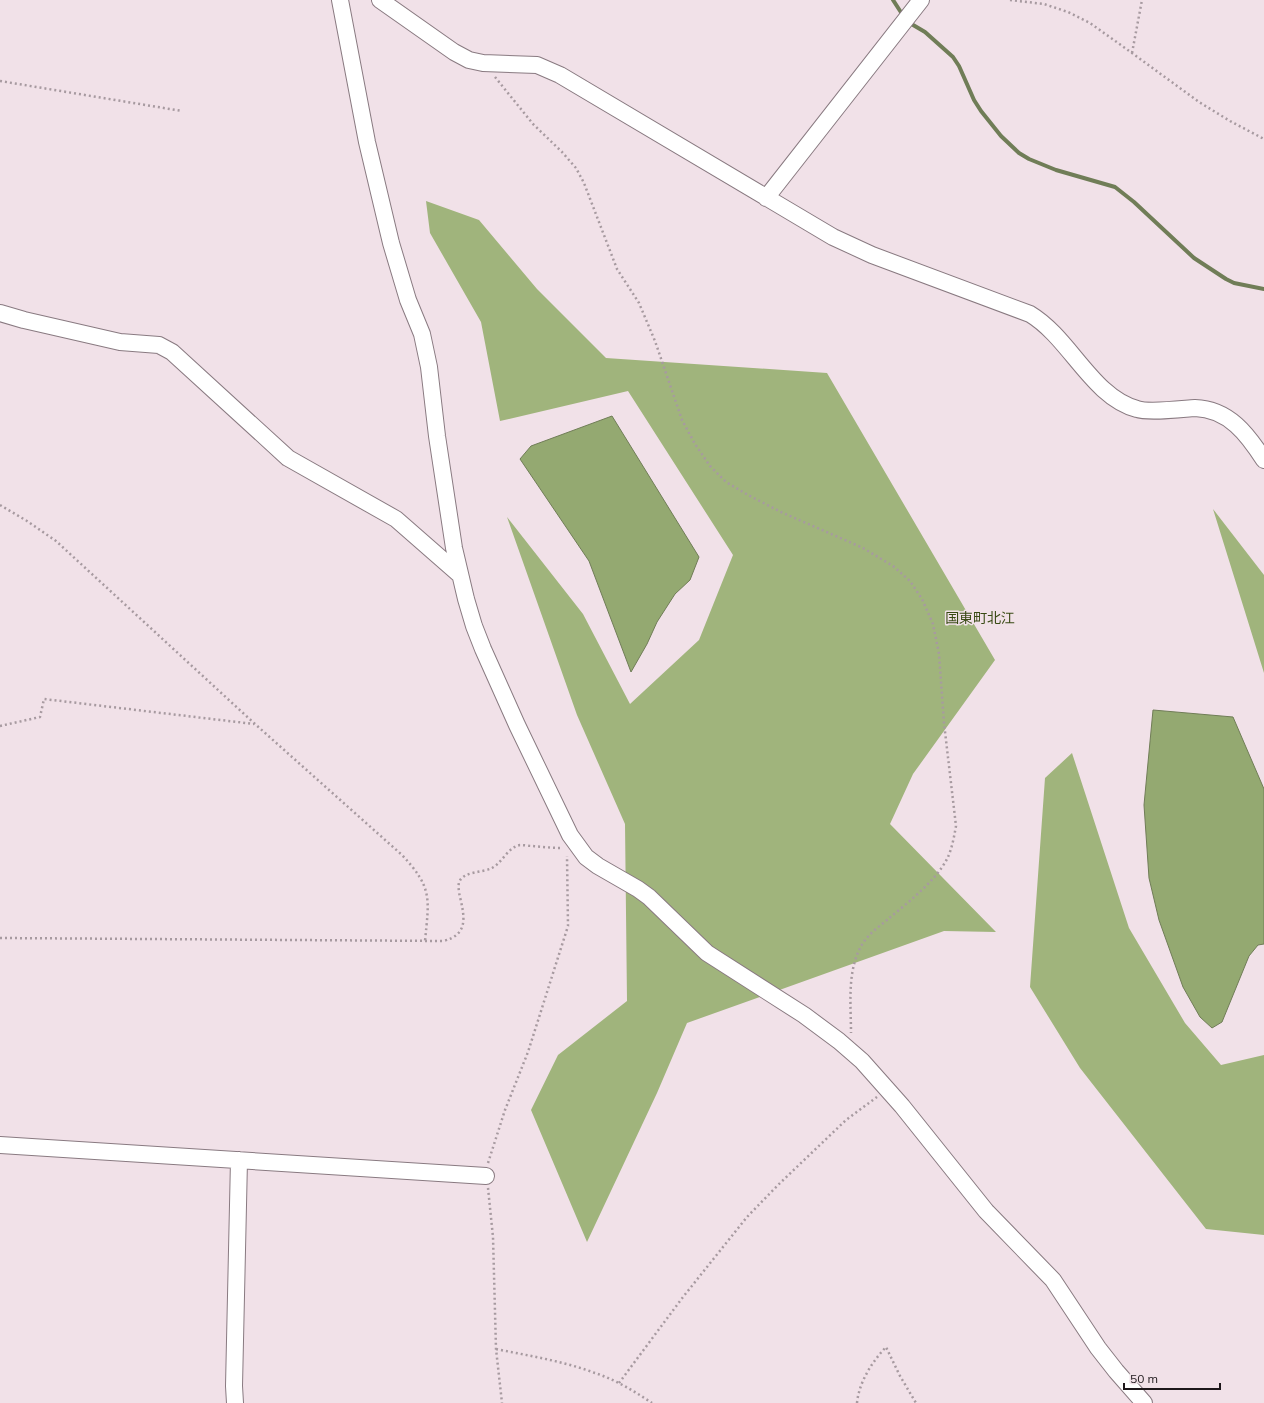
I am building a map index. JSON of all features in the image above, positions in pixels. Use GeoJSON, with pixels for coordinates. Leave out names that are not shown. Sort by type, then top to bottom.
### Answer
{"type":"FeatureCollection","features":[{"type":"Feature","properties":{"kind":"street"},"geometry":{"type":"LineString","coordinates":[[340,0],[367,142],[390,236],[408,300],[422,334],[429,367],[437,436],[454,548],[460,575],[474,626],[483,649],[570,835],[573,849],[649,897],[707,954],[804,1015],[851,1051],[902,1106],[977,1201],[1053,1280],[1098,1348],[1144,1403]]}},
{"type":"Feature","properties":{"kind":"street"},"geometry":{"type":"LineString","coordinates":[[380,0],[454,52],[469,60],[483,63],[530,64],[552,71],[833,238],[860,250],[1030,314],[1045,324],[1103,389],[1122,403],[1138,410],[1203,408],[1229,418],[1241,429],[1264,460]]}},
{"type":"Feature","properties":{"kind":"street"},"geometry":{"type":"LineString","coordinates":[[766,198],[921,0]]}},
{"type":"Feature","properties":{"kind":"street"},"geometry":{"type":"LineString","coordinates":[[0,313],[120,342],[158,345],[172,352],[288,458],[396,519],[460,575]]}},
{"type":"Feature","properties":{"kind":"street"},"geometry":{"type":"LineString","coordinates":[[0,1145],[486,1176]]}},
{"type":"Feature","properties":{"kind":"street"},"geometry":{"type":"LineString","coordinates":[[235,1403],[234,1386],[239,1160]]}},
{"type":"Feature","properties":{"kind":"path"},"geometry":{"type":"LineString","coordinates":[[1010,0],[1044,4],[1068,12],[1090,23],[1199,102],[1264,139]]}},
{"type":"Feature","properties":{"kind":"path"},"geometry":{"type":"LineString","coordinates":[[1132,53],[1142,0]]}},
{"type":"Feature","properties":{"kind":"path"},"geometry":{"type":"LineString","coordinates":[[483,63],[533,124],[576,168],[592,201],[614,262],[626,284],[639,303],[655,341],[682,420],[695,444],[710,466],[726,482],[748,495],[781,512],[863,548],[893,566],[910,581],[922,599],[933,624],[940,654],[944,723],[956,826],[954,839],[948,858],[942,868],[916,895],[872,933],[860,947],[855,959],[850,992],[851,1051]]}},
{"type":"Feature","properties":{"kind":"path"},"geometry":{"type":"LineString","coordinates":[[0,81],[182,111]]}},
{"type":"Feature","properties":{"kind":"path"},"geometry":{"type":"LineString","coordinates":[[0,505],[56,541],[255,724],[373,829],[416,870],[422,881],[429,906],[425,941]]}},
{"type":"Feature","properties":{"kind":"path"},"geometry":{"type":"LineString","coordinates":[[0,726],[40,717],[44,699],[255,724]]}},
{"type":"Feature","properties":{"kind":"path"},"geometry":{"type":"LineString","coordinates":[[0,938],[443,942],[456,937],[460,931],[464,916],[459,883],[466,875],[489,869],[497,865],[512,849],[520,845],[573,849],[568,926],[528,1052],[505,1110],[489,1159],[486,1176],[493,1237],[496,1350],[502,1403]]}},
{"type":"Feature","properties":{"kind":"path"},"geometry":{"type":"LineString","coordinates":[[618,1383],[683,1297],[747,1217],[846,1120],[887,1090]]}},
{"type":"Feature","properties":{"kind":"path"},"geometry":{"type":"LineString","coordinates":[[857,1403],[862,1382],[873,1362],[886,1347],[900,1376],[916,1403]]}},
{"type":"Feature","properties":{"kind":"path"},"geometry":{"type":"LineString","coordinates":[[496,1350],[563,1363],[596,1373],[618,1383],[652,1403]]}},
{"type":"Feature","properties":{"kind":"shaded area"},"geometry":{"type":"Polygon","coordinates":[[[426,201],[479,220],[537,289],[606,358],[827,373],[995,660],[913,774],[890,824],[996,932],[944,931],[687,1023],[657,1093],[587,1242],[531,1110],[558,1055],[627,1001],[625,824],[577,715],[507,517],[583,614],[630,704],[699,640],[733,555],[628,391],[500,421],[481,322],[430,233],[426,201]]]}},
{"type":"Feature","properties":{"kind":"shaded area"},"geometry":{"type":"Polygon","coordinates":[[[612,416],[699,557],[690,580],[675,594],[657,622],[647,644],[631,672],[589,561],[520,459],[531,446],[612,416]]]}},
{"type":"Feature","properties":{"kind":"shaded area"},"geometry":{"type":"Polygon","coordinates":[[[1213,509],[1264,575],[1264,673],[1213,509]]]}},
{"type":"Feature","properties":{"kind":"shaded area"},"geometry":{"type":"Polygon","coordinates":[[[1153,710],[1233,717],[1264,789],[1264,944],[1258,945],[1249,956],[1222,1022],[1212,1028],[1200,1017],[1183,987],[1159,920],[1149,878],[1144,805],[1153,710]]]}},
{"type":"Feature","properties":{"kind":"shaded area"},"geometry":{"type":"Polygon","coordinates":[[[1072,753],[1129,928],[1185,1023],[1221,1065],[1264,1055],[1264,1235],[1206,1229],[1080,1068],[1030,987],[1045,778],[1072,753]]]}},
{"type":"Feature","properties":{"kind":"waterway"},"geometry":{"type":"LineString","coordinates":[[893,0],[904,17]]}},
{"type":"Feature","properties":{"kind":"waterway"},"geometry":{"type":"LineString","coordinates":[[908,22],[925,32],[953,57],[981,111],[1001,136],[1019,153],[1029,159],[1056,170],[1115,187],[1134,202],[1194,258],[1234,283],[1264,289]]}},
{"type":"Feature","properties":{"kind":"district","name":"国東町北江"},"geometry":{"type":"Point","coordinates":[980,618]}}]}
